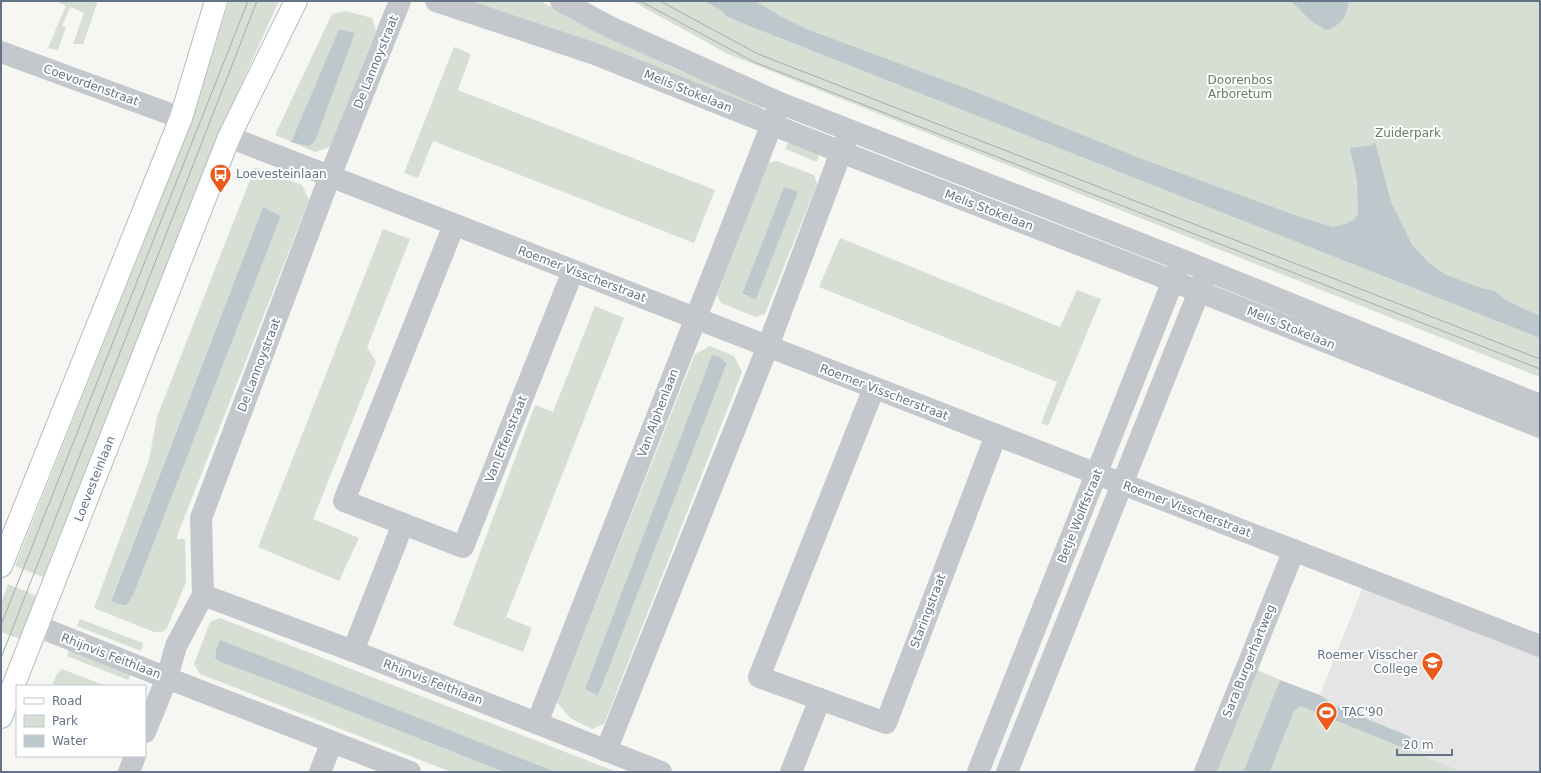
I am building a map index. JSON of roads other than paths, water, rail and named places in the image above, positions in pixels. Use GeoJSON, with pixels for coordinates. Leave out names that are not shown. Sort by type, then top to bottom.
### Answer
{"type":"FeatureCollection","features":[{"type":"Feature","properties":{"kind":"main road"},"geometry":{"type":"LineString","coordinates":[[1,566],[181,118],[216,1]]}},
{"type":"Feature","properties":{"kind":"main road","name":"Loevesteinlaan"},"geometry":{"type":"LineString","coordinates":[[1,717],[229,137],[296,1]]}},
{"type":"Feature","properties":{"kind":"street","name":"Melis Stokelaan"},"geometry":{"type":"LineString","coordinates":[[436,1],[595,54],[1540,427]]}},
{"type":"Feature","properties":{"kind":"street","name":"Melis Stokelaan"},"geometry":{"type":"LineString","coordinates":[[561,1],[610,27],[780,103],[1208,270],[1540,405]]}},
{"type":"Feature","properties":{"kind":"street","name":"De Lannoystraat"},"geometry":{"type":"LineString","coordinates":[[146,730],[167,678],[176,646],[203,596],[201,518],[330,176],[399,5]]}},
{"type":"Feature","properties":{"kind":"street","name":"Coevordenstraat"},"geometry":{"type":"LineString","coordinates":[[1,52],[181,118]]}},
{"type":"Feature","properties":{"kind":"street","name":"Van Alphenlaan"},"geometry":{"type":"LineString","coordinates":[[537,723],[780,103]]}},
{"type":"Feature","properties":{"kind":"street"},"geometry":{"type":"LineString","coordinates":[[606,751],[768,346],[849,131]]}},
{"type":"Feature","properties":{"kind":"street","name":"Roemer Visscherstraat"},"geometry":{"type":"LineString","coordinates":[[229,137],[1540,646]]}},
{"type":"Feature","properties":{"kind":"street","name":"Van Effenstraat"},"geometry":{"type":"LineString","coordinates":[[454,224],[344,501],[463,547],[573,271]]}},
{"type":"Feature","properties":{"kind":"street","name":"Betje Wolffstraat"},"geometry":{"type":"LineString","coordinates":[[978,772],[1182,260]]}},
{"type":"Feature","properties":{"kind":"street"},"geometry":{"type":"LineString","coordinates":[[1007,772],[1208,270]]}},
{"type":"Feature","properties":{"kind":"street","name":"Staringstraat"},"geometry":{"type":"LineString","coordinates":[[874,388],[759,677],[886,722],[996,435]]}},
{"type":"Feature","properties":{"kind":"street"},"geometry":{"type":"LineString","coordinates":[[353,651],[403,524]]}},
{"type":"Feature","properties":{"kind":"street","name":"Sara Burgerhartweg"},"geometry":{"type":"LineString","coordinates":[[1205,772],[1294,550]]}},
{"type":"Feature","properties":{"kind":"street","name":"Rhijnvis Feithlaan"},"geometry":{"type":"LineString","coordinates":[[203,596],[353,651],[661,772]]}},
{"type":"Feature","properties":{"kind":"street","name":"Rhijnvis Feithlaan"},"geometry":{"type":"LineString","coordinates":[[37,626],[410,772]]}},
{"type":"Feature","properties":{"kind":"street"},"geometry":{"type":"LineString","coordinates":[[791,772],[820,699]]}},
{"type":"Feature","properties":{"kind":"street"},"geometry":{"type":"LineString","coordinates":[[320,772],[332,742]]}},
{"type":"Feature","properties":{"kind":"street"},"geometry":{"type":"LineString","coordinates":[[129,772],[135,757]]}},
{"type":"Feature","properties":{"kind":"water"},"geometry":{"type":"Polygon","coordinates":[[[704,1],[755,1],[780,16],[809,30],[976,92],[1142,159],[1297,216],[1333,227],[1345,224],[1355,219],[1358,213],[1357,181],[1350,148],[1373,145],[1375,142],[1391,202],[1412,245],[1428,262],[1444,274],[1481,288],[1495,291],[1505,300],[1540,316],[1540,338],[744,24],[726,16],[722,11],[704,1]]]}},
{"type":"Feature","properties":{"kind":"water"},"geometry":{"type":"Polygon","coordinates":[[[1291,1],[1349,1],[1345,16],[1340,23],[1326,30],[1311,21],[1291,1]]]}},
{"type":"Feature","properties":{"kind":"water"},"geometry":{"type":"Polygon","coordinates":[[[339,29],[355,33],[315,141],[309,146],[291,142],[339,29]]]}},
{"type":"Feature","properties":{"kind":"water"},"geometry":{"type":"Polygon","coordinates":[[[784,187],[798,192],[756,299],[742,294],[784,187]]]}},
{"type":"Feature","properties":{"kind":"water"},"geometry":{"type":"Polygon","coordinates":[[[263,207],[281,216],[135,591],[128,604],[124,606],[111,601],[263,207]]]}},
{"type":"Feature","properties":{"kind":"water"},"geometry":{"type":"Polygon","coordinates":[[[712,355],[719,357],[727,363],[598,696],[585,689],[712,355]]]}},
{"type":"Feature","properties":{"kind":"water"},"geometry":{"type":"Polygon","coordinates":[[[220,640],[556,772],[504,772],[218,661],[215,657],[220,640]]]}},
{"type":"Feature","properties":{"kind":"water"},"geometry":{"type":"Polygon","coordinates":[[[1280,680],[1320,695],[1336,706],[1411,737],[1406,749],[1300,706],[1294,711],[1270,772],[1243,772],[1280,680]]]}},
{"type":"Feature","properties":{"kind":"tram line"},"geometry":{"type":"LineString","coordinates":[[1,625],[248,1]]}},
{"type":"Feature","properties":{"kind":"tram line"},"geometry":{"type":"LineString","coordinates":[[1,658],[257,1]]}},
{"type":"Feature","properties":{"kind":"tram line"},"geometry":{"type":"LineString","coordinates":[[640,1],[754,62],[1540,369]]}},
{"type":"Feature","properties":{"kind":"tram line"},"geometry":{"type":"LineString","coordinates":[[660,1],[758,54],[1540,359]]}},
{"type":"Feature","properties":{"kind":"place","name":"Loevesteinlaan"},"geometry":{"type":"Point","coordinates":[220,194]}},
{"type":"Feature","properties":{"kind":"place","name":"Roemer Visscher College"},"geometry":{"type":"Point","coordinates":[1433,682]}},
{"type":"Feature","properties":{"kind":"place","name":"TAC'90"},"geometry":{"type":"Point","coordinates":[1326,732]}},
{"type":"Feature","properties":{"kind":"park label","name":"Doorenbos Arboretum"},"geometry":{"type":"Point","coordinates":[1240,87]}},
{"type":"Feature","properties":{"kind":"park label","name":"Zuiderpark"},"geometry":{"type":"Point","coordinates":[1408,133]}}]}
